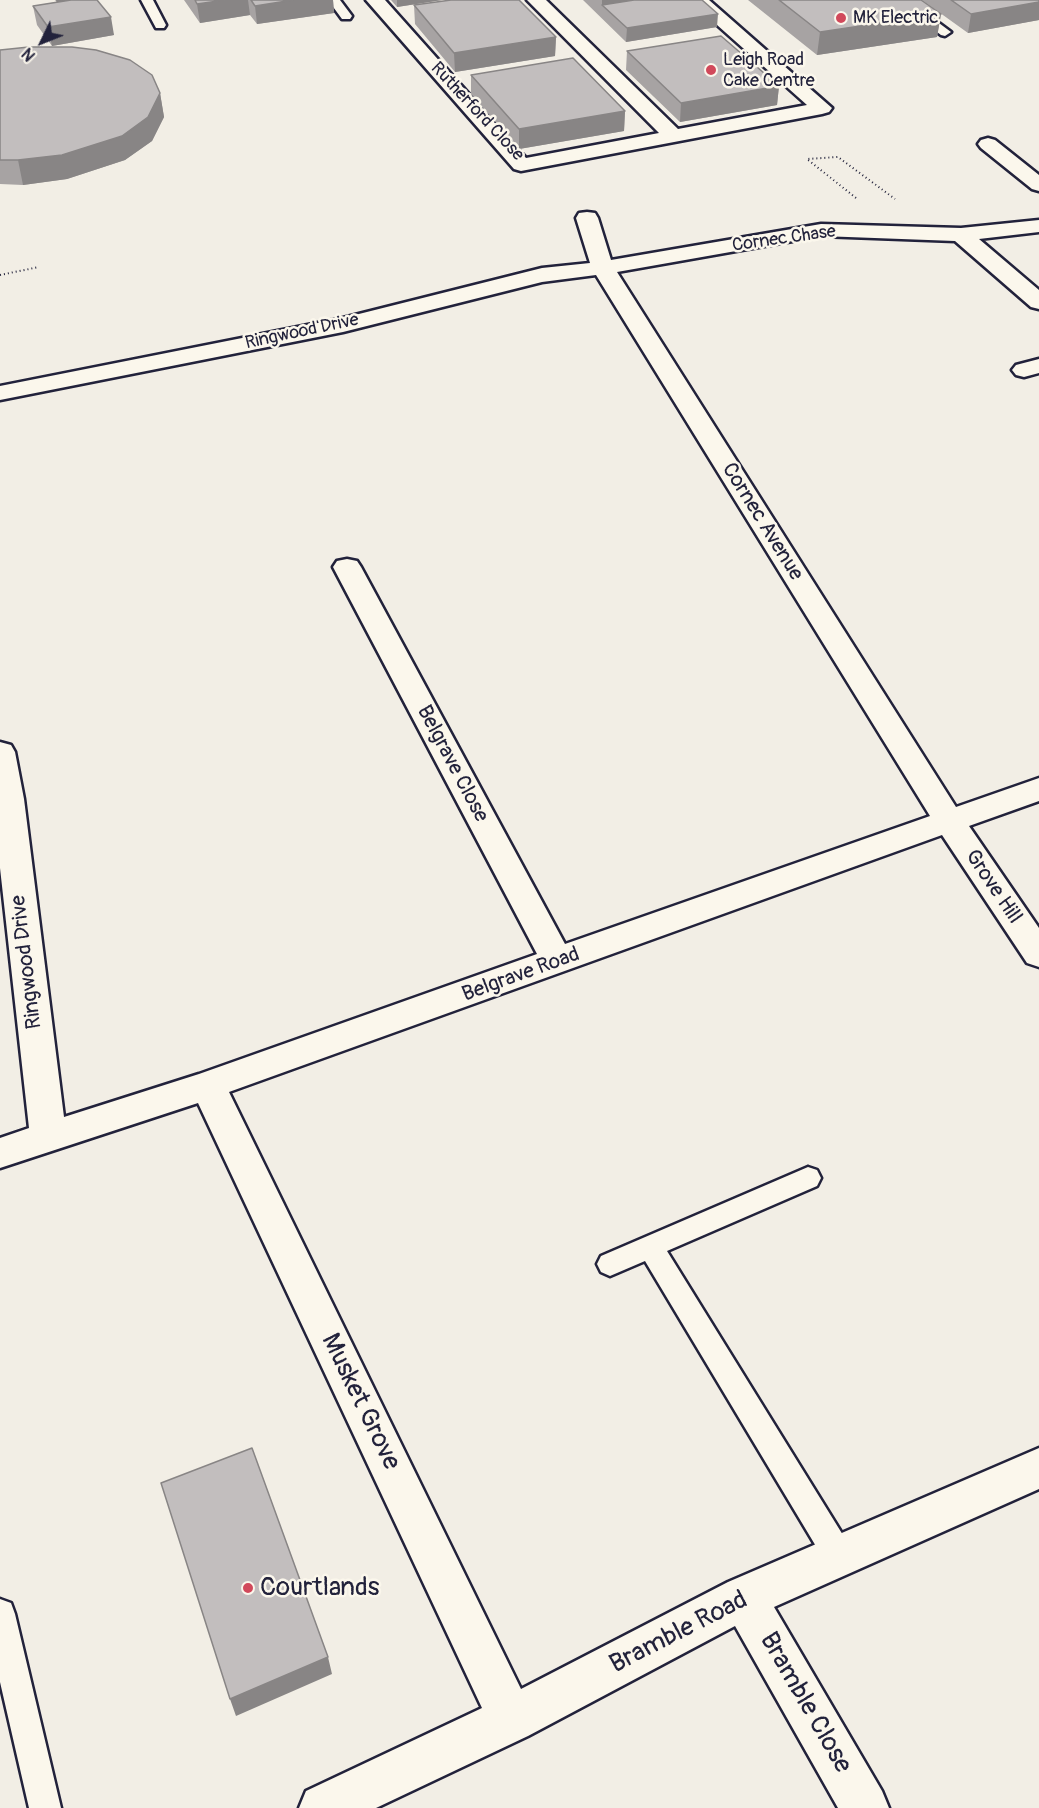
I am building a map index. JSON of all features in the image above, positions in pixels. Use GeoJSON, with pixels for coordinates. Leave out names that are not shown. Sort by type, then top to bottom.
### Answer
{"type":"FeatureCollection","features":[{"type":"Feature","properties":{"kind":"street","name":"Rutherford Close"},"geometry":{"type":"LineString","coordinates":[[375,0],[521,165],[822,108],[698,0]]}},
{"type":"Feature","properties":{"kind":"street"},"geometry":{"type":"LineString","coordinates":[[536,0],[674,136]]}},
{"type":"Feature","properties":{"kind":"street"},"geometry":{"type":"LineString","coordinates":[[988,144],[1039,185]]}},
{"type":"Feature","properties":{"kind":"street","name":"Cornec Avenue"},"geometry":{"type":"LineString","coordinates":[[587,218],[603,268],[948,820]]}},
{"type":"Feature","properties":{"kind":"street","name":"Cornec Chase"},"geometry":{"type":"LineString","coordinates":[[603,268],[821,230],[953,235],[1039,226]]}},
{"type":"Feature","properties":{"kind":"street"},"geometry":{"type":"LineString","coordinates":[[953,235],[1039,302]]}},
{"type":"Feature","properties":{"kind":"street","name":"Ringwood Drive"},"geometry":{"type":"LineString","coordinates":[[0,393],[344,325],[542,275],[603,268]]}},
{"type":"Feature","properties":{"kind":"street","name":"Belgrave Close"},"geometry":{"type":"LineString","coordinates":[[347,567],[558,962]]}},
{"type":"Feature","properties":{"kind":"street","name":"Ringwood Drive"},"geometry":{"type":"LineString","coordinates":[[0,752],[4,800],[48,1137]]}},
{"type":"Feature","properties":{"kind":"street","name":"Belgrave Road"},"geometry":{"type":"LineString","coordinates":[[0,1153],[208,1085],[1039,789]]}},
{"type":"Feature","properties":{"kind":"street","name":"Grove Hill"},"geometry":{"type":"LineString","coordinates":[[948,820],[1039,954]]}},
{"type":"Feature","properties":{"kind":"street","name":"Musket Grove"},"geometry":{"type":"LineString","coordinates":[[208,1085],[511,1719]]}},
{"type":"Feature","properties":{"kind":"street","name":"Bramble Road"},"geometry":{"type":"LineString","coordinates":[[323,1808],[511,1719],[744,1598],[840,1558],[1039,1468]]}},
{"type":"Feature","properties":{"kind":"street","name":"Bramble Close"},"geometry":{"type":"LineString","coordinates":[[744,1598],[865,1808]]}},
{"type":"Feature","properties":{"kind":"lane"},"geometry":{"type":"LineString","coordinates":[[147,0],[160,25]]}},
{"type":"Feature","properties":{"kind":"lane"},"geometry":{"type":"LineString","coordinates":[[334,0],[346,16]]}},
{"type":"Feature","properties":{"kind":"lane"},"geometry":{"type":"LineString","coordinates":[[900,0],[945,32]]}},
{"type":"Feature","properties":{"kind":"lane"},"geometry":{"type":"LineString","coordinates":[[610,1264],[808,1178]]}},
{"type":"Feature","properties":{"kind":"lane"},"geometry":{"type":"LineString","coordinates":[[650,1246],[840,1558]]}},
{"type":"Feature","properties":{"kind":"lane"},"geometry":{"type":"LineString","coordinates":[[0,1614],[45,1808]]}},
{"type":"Feature","properties":{"kind":"path"},"geometry":{"type":"LineString","coordinates":[[898,232],[807,159],[838,157],[953,235]]}},
{"type":"Feature","properties":{"kind":"path"},"geometry":{"type":"LineString","coordinates":[[0,275],[39,267]]}},
{"type":"Feature","properties":{"kind":"building"},"geometry":{"type":"Polygon","coordinates":[[[71,0],[97,0],[111,17],[48,27],[33,6],[71,0]]]}},
{"type":"Feature","properties":{"kind":"building"},"geometry":{"type":"Polygon","coordinates":[[[195,0],[225,0],[197,4],[195,0]]]}},
{"type":"Feature","properties":{"kind":"building"},"geometry":{"type":"Polygon","coordinates":[[[251,0],[293,0],[255,6],[251,0]]]}},
{"type":"Feature","properties":{"kind":"building"},"geometry":{"type":"Polygon","coordinates":[[[451,0],[519,0],[556,37],[454,53],[414,5],[451,0]]]}},
{"type":"Feature","properties":{"kind":"building"},"geometry":{"type":"Polygon","coordinates":[[[634,0],[702,0],[718,14],[627,28],[602,5],[634,0]]]}},
{"type":"Feature","properties":{"kind":"building"},"geometry":{"type":"Polygon","coordinates":[[[779,0],[921,0],[941,14],[820,32],[779,0]]]}},
{"type":"Feature","properties":{"kind":"building"},"geometry":{"type":"Polygon","coordinates":[[[951,0],[1039,0],[1039,2],[971,14],[951,0]]]}},
{"type":"Feature","properties":{"kind":"building"},"geometry":{"type":"Polygon","coordinates":[[[721,36],[779,86],[681,103],[627,51],[721,36]]]}},
{"type":"Feature","properties":{"kind":"building"},"geometry":{"type":"Polygon","coordinates":[[[72,47],[96,50],[130,60],[152,75],[160,93],[148,117],[122,136],[62,155],[0,160],[0,50],[72,47]]]}},
{"type":"Feature","properties":{"kind":"building"},"geometry":{"type":"Polygon","coordinates":[[[573,58],[625,111],[519,129],[471,75],[573,58]]]}},
{"type":"Feature","properties":{"kind":"building","name":"Courtlands"},"geometry":{"type":"Polygon","coordinates":[[[252,1448],[328,1657],[230,1699],[161,1483],[252,1448]]]}},
{"type":"Feature","properties":{"kind":"place","name":"MK Electric"},"geometry":{"type":"Point","coordinates":[841,18]}},
{"type":"Feature","properties":{"kind":"place","name":"Leigh Road Cake Centre"},"geometry":{"type":"Point","coordinates":[711,70]}},
{"type":"Feature","properties":{"kind":"place","name":"Courtlands"},"geometry":{"type":"Point","coordinates":[248,1588]}}]}
